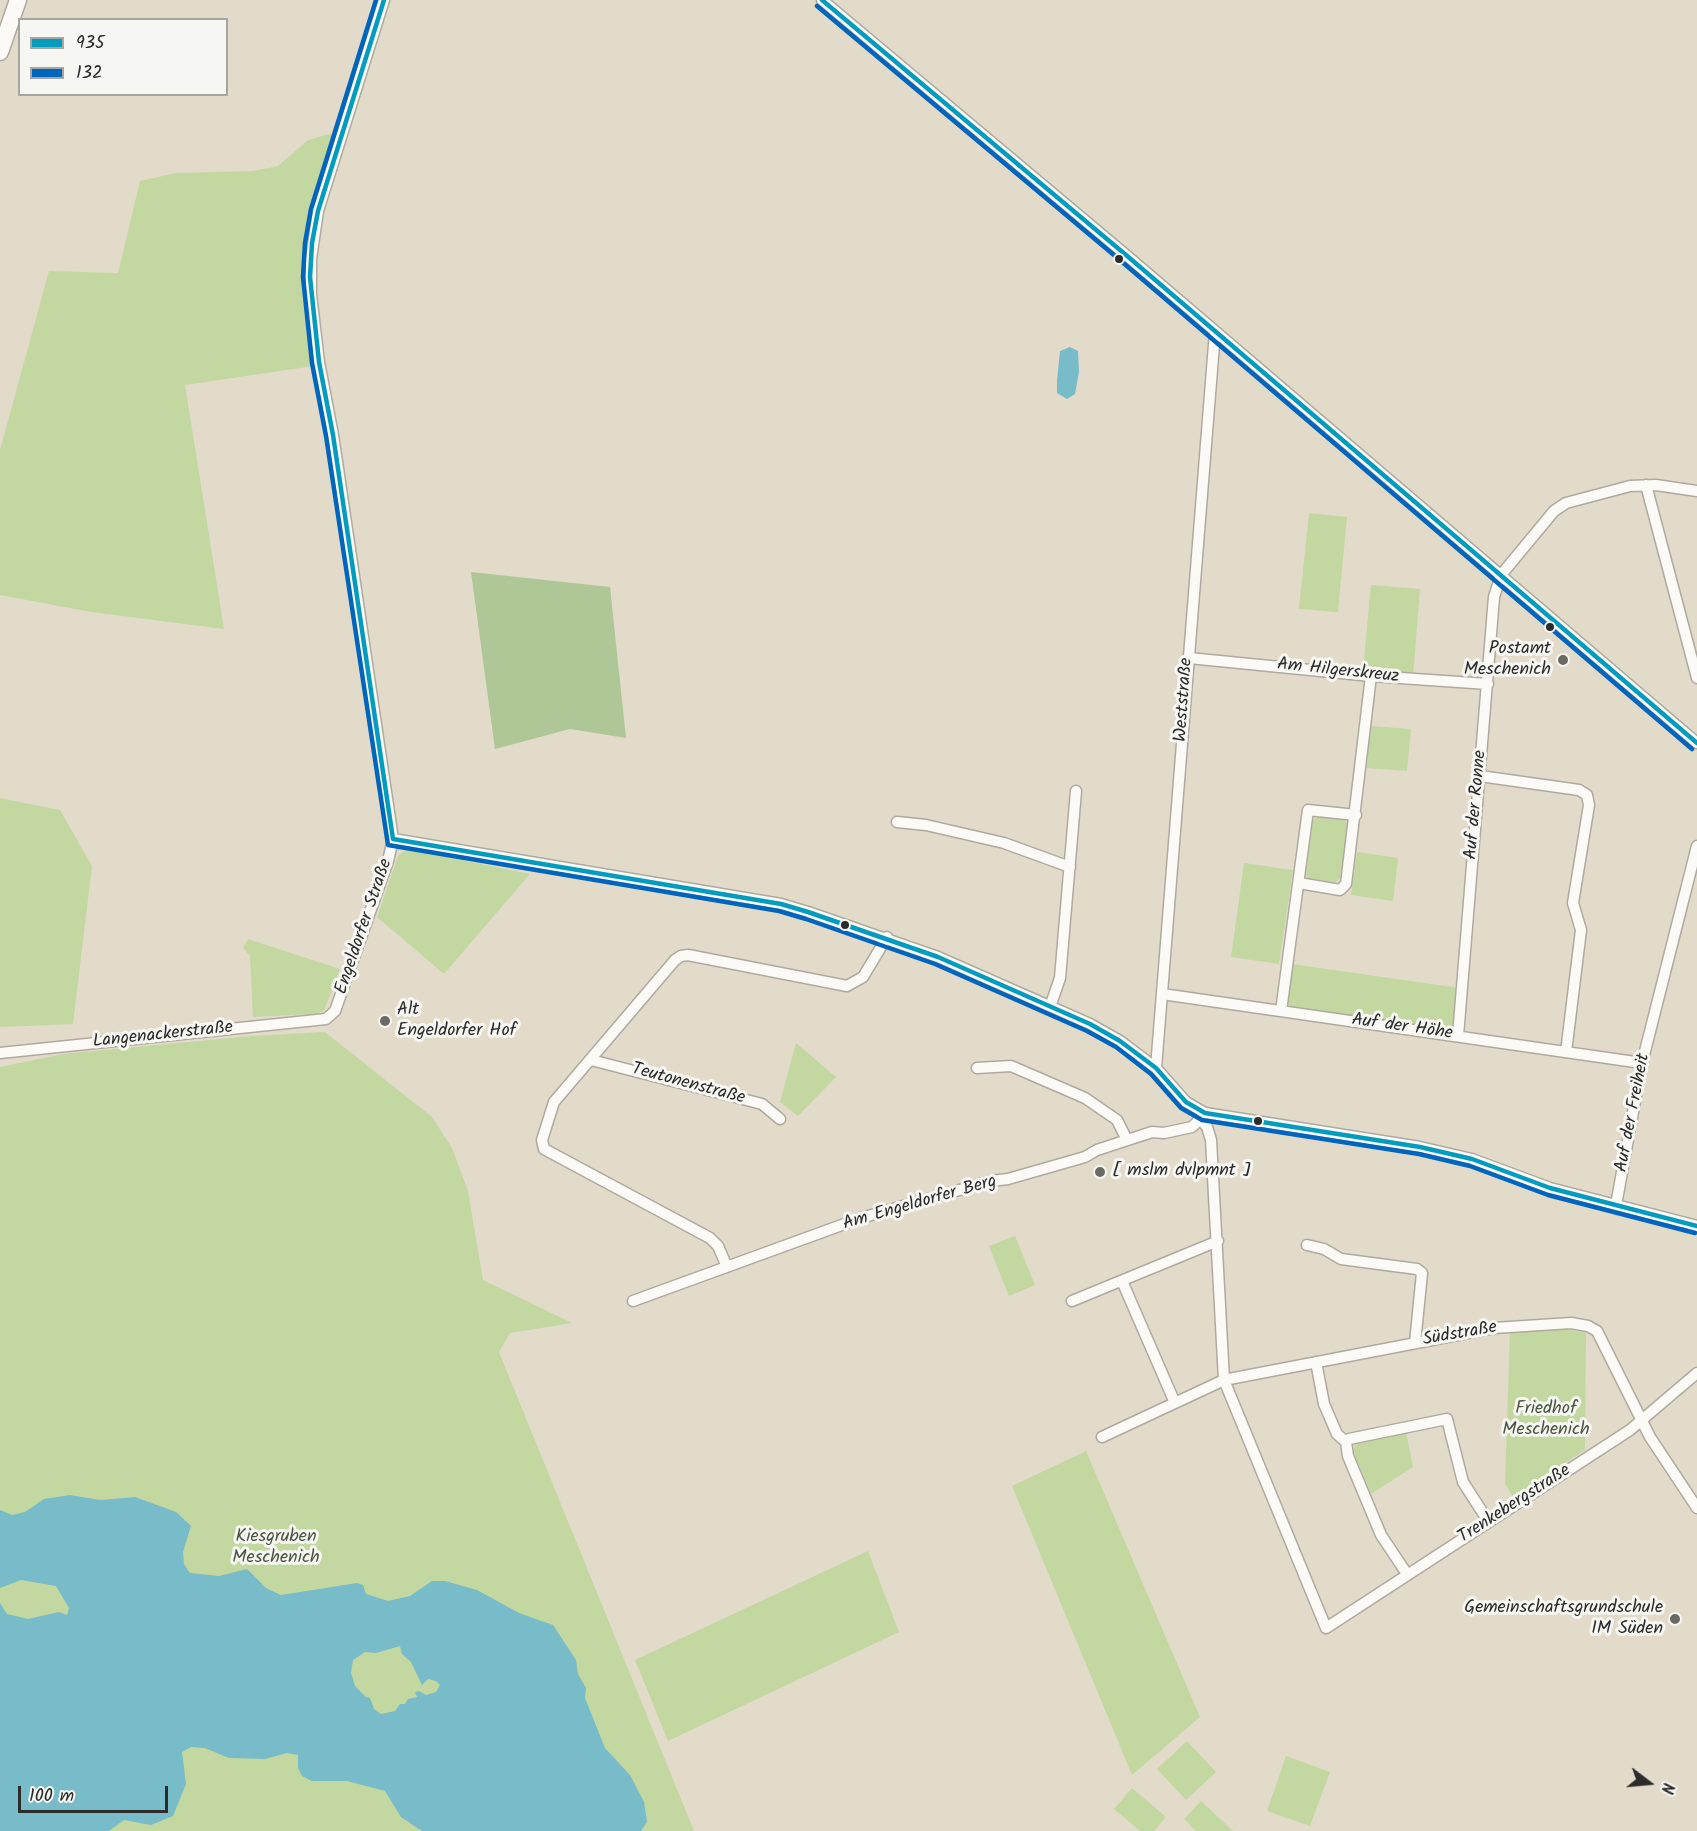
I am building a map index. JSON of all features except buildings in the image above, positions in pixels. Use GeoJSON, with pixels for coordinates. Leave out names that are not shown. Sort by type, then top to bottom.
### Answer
{"type":"FeatureCollection","features":[{"type":"Feature","properties":{"kind":"highway"},"geometry":{"type":"LineString","coordinates":[[0,37],[18,0]]}},
{"type":"Feature","properties":{"kind":"highway"},"geometry":{"type":"LineString","coordinates":[[0,52],[18,0]]}},
{"type":"Feature","properties":{"kind":"street"},"geometry":{"type":"LineString","coordinates":[[384,0],[318,211],[312,243],[310,277],[319,362],[333,435],[393,839]]}},
{"type":"Feature","properties":{"kind":"street"},"geometry":{"type":"LineString","coordinates":[[822,0],[1697,743]]}},
{"type":"Feature","properties":{"kind":"street","name":"Weststraße"},"geometry":{"type":"LineString","coordinates":[[1156,1068],[1215,332]]}},
{"type":"Feature","properties":{"kind":"street"},"geometry":{"type":"LineString","coordinates":[[1501,575],[1554,511],[1566,504],[1603,492],[1646,485],[1697,491]]}},
{"type":"Feature","properties":{"kind":"street"},"geometry":{"type":"LineString","coordinates":[[1646,485],[1697,678]]}},
{"type":"Feature","properties":{"kind":"street","name":"Auf der Ronne"},"geometry":{"type":"LineString","coordinates":[[1458,1036],[1494,597],[1501,575]]}},
{"type":"Feature","properties":{"kind":"street","name":"Am Hilgerskreuz"},"geometry":{"type":"LineString","coordinates":[[1189,658],[1371,676],[1488,684]]}},
{"type":"Feature","properties":{"kind":"street"},"geometry":{"type":"LineString","coordinates":[[1299,884],[1340,890],[1344,888],[1356,815],[1371,676]]}},
{"type":"Feature","properties":{"kind":"street"},"geometry":{"type":"LineString","coordinates":[[1480,776],[1579,790],[1587,795],[1589,805],[1574,903],[1581,930],[1566,1052]]}},
{"type":"Feature","properties":{"kind":"street"},"geometry":{"type":"LineString","coordinates":[[1051,1004],[1060,978],[1076,791]]}},
{"type":"Feature","properties":{"kind":"street"},"geometry":{"type":"LineString","coordinates":[[1281,1011],[1308,810],[1356,815]]}},
{"type":"Feature","properties":{"kind":"street"},"geometry":{"type":"LineString","coordinates":[[897,822],[926,825],[1004,843],[1071,867]]}},
{"type":"Feature","properties":{"kind":"street","name":"Engeldorfer Straße"},"geometry":{"type":"LineString","coordinates":[[326,1019],[335,1011],[388,861],[393,839],[781,904],[887,937],[1051,1004],[1119,1041],[1156,1068],[1186,1102],[1203,1116],[1420,1147],[1472,1159],[1550,1188],[1697,1226]]}},
{"type":"Feature","properties":{"kind":"street","name":"Auf der Freiheit"},"geometry":{"type":"LineString","coordinates":[[1616,1205],[1642,1063],[1697,846]]}},
{"type":"Feature","properties":{"kind":"street"},"geometry":{"type":"LineString","coordinates":[[727,1266],[718,1246],[710,1238],[544,1149],[542,1140],[554,1102],[681,956],[688,955],[847,986],[863,977],[887,937]]}},
{"type":"Feature","properties":{"kind":"street","name":"Auf der Höhe"},"geometry":{"type":"LineString","coordinates":[[1162,994],[1642,1063]]}},
{"type":"Feature","properties":{"kind":"street","name":"Langenackerstraße"},"geometry":{"type":"LineString","coordinates":[[0,1053],[326,1019]]}},
{"type":"Feature","properties":{"kind":"street","name":"Teutonenstraße"},"geometry":{"type":"LineString","coordinates":[[591,1060],[762,1104],[780,1119]]}},
{"type":"Feature","properties":{"kind":"street"},"geometry":{"type":"LineString","coordinates":[[977,1068],[1011,1066],[1085,1098],[1117,1120],[1127,1140]]}},
{"type":"Feature","properties":{"kind":"street"},"geometry":{"type":"LineString","coordinates":[[1203,1116],[1211,1140],[1224,1380]]}},
{"type":"Feature","properties":{"kind":"street","name":"Am Engeldorfer Berg"},"geometry":{"type":"LineString","coordinates":[[633,1301],[861,1218],[1085,1157],[1152,1132],[1164,1133],[1192,1127],[1203,1116]]}},
{"type":"Feature","properties":{"kind":"street"},"geometry":{"type":"LineString","coordinates":[[1072,1301],[1218,1241]]}},
{"type":"Feature","properties":{"kind":"street"},"geometry":{"type":"LineString","coordinates":[[1307,1245],[1324,1249],[1341,1259],[1417,1269],[1422,1273],[1415,1343]]}},
{"type":"Feature","properties":{"kind":"street"},"geometry":{"type":"LineString","coordinates":[[1122,1281],[1175,1403]]}},
{"type":"Feature","properties":{"kind":"street","name":"Südstraße"},"geometry":{"type":"LineString","coordinates":[[1102,1437],[1224,1380],[1494,1328],[1558,1323],[1588,1326],[1597,1331],[1642,1421],[1697,1508]]}},
{"type":"Feature","properties":{"kind":"street"},"geometry":{"type":"LineString","coordinates":[[1316,1362],[1324,1404],[1337,1434],[1346,1442],[1348,1456],[1382,1535],[1407,1574]]}},
{"type":"Feature","properties":{"kind":"street","name":"Trenkebergstraße"},"geometry":{"type":"LineString","coordinates":[[1224,1380],[1326,1628],[1642,1421],[1697,1373]]}},
{"type":"Feature","properties":{"kind":"street"},"geometry":{"type":"LineString","coordinates":[[1346,1442],[1377,1431],[1447,1419],[1463,1482],[1488,1521]]}},
{"type":"Feature","properties":{"kind":"green space"},"geometry":{"type":"Polygon","coordinates":[[[333,133],[306,232],[303,288],[314,366],[185,385],[224,629],[91,612],[0,595],[0,450],[49,271],[118,273],[140,181],[176,173],[253,171],[278,166],[308,140],[333,133]]]}},
{"type":"Feature","properties":{"kind":"green space"},"geometry":{"type":"Polygon","coordinates":[[[1309,513],[1347,517],[1338,612],[1299,609],[1309,513]]]}},
{"type":"Feature","properties":{"kind":"green space"},"geometry":{"type":"Polygon","coordinates":[[[471,572],[610,587],[626,738],[570,729],[495,749],[471,572]]]}},
{"type":"Feature","properties":{"kind":"green space"},"geometry":{"type":"Polygon","coordinates":[[[1371,585],[1420,589],[1413,676],[1363,670],[1371,585]]]}},
{"type":"Feature","properties":{"kind":"green space"},"geometry":{"type":"Polygon","coordinates":[[[1370,726],[1411,729],[1407,771],[1367,768],[1370,726]]]}},
{"type":"Feature","properties":{"kind":"green space"},"geometry":{"type":"Polygon","coordinates":[[[0,798],[60,810],[92,866],[73,1024],[0,1027],[0,798]]]}},
{"type":"Feature","properties":{"kind":"green space"},"geometry":{"type":"Polygon","coordinates":[[[1319,816],[1344,820],[1349,825],[1340,878],[1335,882],[1309,879],[1306,875],[1313,820],[1319,816]]]}},
{"type":"Feature","properties":{"kind":"green space"},"geometry":{"type":"Polygon","coordinates":[[[407,849],[530,874],[444,974],[377,917],[398,856],[407,849]]]}},
{"type":"Feature","properties":{"kind":"green space"},"geometry":{"type":"Polygon","coordinates":[[[1357,852],[1398,858],[1393,901],[1351,895],[1357,852]]]}},
{"type":"Feature","properties":{"kind":"green space"},"geometry":{"type":"Polygon","coordinates":[[[1244,863],[1293,870],[1279,964],[1231,957],[1244,863]]]}},
{"type":"Feature","properties":{"kind":"green space"},"geometry":{"type":"Polygon","coordinates":[[[248,939],[340,969],[324,1011],[315,1014],[253,1017],[250,956],[243,948],[248,939]]]}},
{"type":"Feature","properties":{"kind":"green space"},"geometry":{"type":"Polygon","coordinates":[[[1292,964],[1459,988],[1455,1024],[1443,1031],[1293,1009],[1287,1003],[1292,964]]]}},
{"type":"Feature","properties":{"kind":"green space","name":"Kiesgruben Meschenich"},"geometry":{"type":"Polygon","coordinates":[[[325,1032],[432,1117],[452,1148],[468,1191],[483,1280],[572,1323],[510,1333],[499,1352],[694,1831],[0,1831],[0,1067],[63,1054],[251,1036],[325,1032]]]}},
{"type":"Feature","properties":{"kind":"green space"},"geometry":{"type":"Polygon","coordinates":[[[796,1043],[836,1077],[798,1116],[780,1102],[796,1043]]]}},
{"type":"Feature","properties":{"kind":"green space"},"geometry":{"type":"Polygon","coordinates":[[[1015,1236],[1035,1285],[1009,1296],[989,1246],[1015,1236]]]}},
{"type":"Feature","properties":{"kind":"green space","name":"Friedhof Meschenich"},"geometry":{"type":"Polygon","coordinates":[[[1559,1328],[1586,1333],[1585,1450],[1513,1497],[1505,1484],[1510,1331],[1559,1328]]]}},
{"type":"Feature","properties":{"kind":"green space"},"geometry":{"type":"Polygon","coordinates":[[[1406,1432],[1413,1467],[1371,1494],[1353,1451],[1356,1444],[1406,1432]]]}},
{"type":"Feature","properties":{"kind":"green space"},"geometry":{"type":"Polygon","coordinates":[[[1086,1451],[1200,1717],[1132,1775],[1012,1486],[1086,1451]]]}},
{"type":"Feature","properties":{"kind":"green space"},"geometry":{"type":"Polygon","coordinates":[[[868,1551],[899,1632],[668,1741],[635,1660],[868,1551]]]}},
{"type":"Feature","properties":{"kind":"green space"},"geometry":{"type":"Polygon","coordinates":[[[1187,1741],[1216,1772],[1186,1800],[1157,1769],[1187,1741]]]}},
{"type":"Feature","properties":{"kind":"green space"},"geometry":{"type":"Polygon","coordinates":[[[1286,1756],[1330,1772],[1310,1826],[1267,1811],[1286,1756]]]}},
{"type":"Feature","properties":{"kind":"green space"},"geometry":{"type":"Polygon","coordinates":[[[1132,1788],[1166,1817],[1154,1831],[1140,1831],[1114,1809],[1132,1788]]]}},
{"type":"Feature","properties":{"kind":"green space"},"geometry":{"type":"Polygon","coordinates":[[[1201,1801],[1233,1831],[1196,1831],[1184,1819],[1201,1801]]]}},
{"type":"Feature","properties":{"kind":"water"},"geometry":{"type":"Polygon","coordinates":[[[1070,347],[1078,351],[1079,372],[1075,394],[1067,399],[1057,393],[1057,380],[1060,351],[1070,347]]]}},
{"type":"Feature","properties":{"kind":"water"},"geometry":{"type":"Polygon","coordinates":[[[70,1495],[100,1500],[135,1497],[176,1512],[191,1526],[183,1552],[184,1564],[190,1573],[219,1576],[247,1569],[266,1588],[281,1595],[357,1583],[363,1585],[366,1594],[388,1601],[410,1596],[432,1581],[445,1581],[477,1590],[519,1613],[553,1625],[576,1660],[578,1674],[586,1688],[585,1698],[605,1748],[630,1775],[644,1802],[647,1822],[641,1831],[422,1831],[401,1817],[385,1791],[347,1781],[312,1781],[302,1776],[298,1768],[298,1755],[287,1753],[265,1759],[229,1758],[205,1748],[191,1747],[182,1752],[186,1784],[173,1816],[151,1825],[124,1820],[109,1831],[0,1831],[0,1603],[7,1614],[28,1619],[59,1612],[67,1615],[69,1608],[56,1586],[21,1580],[0,1588],[0,1510],[12,1515],[25,1512],[44,1499],[70,1495]],[[400,1646],[376,1653],[365,1652],[353,1660],[351,1673],[355,1686],[370,1698],[374,1709],[381,1714],[395,1711],[400,1704],[405,1704],[408,1699],[417,1697],[415,1692],[419,1691],[426,1695],[436,1692],[440,1685],[428,1679],[422,1685],[411,1662],[402,1654],[400,1646]]]}},
{"type":"Feature","properties":{"kind":"transit line","name":"132"},"geometry":{"type":"LineString","coordinates":[[376,0],[311,209],[305,243],[303,277],[312,363],[326,436],[388,845],[779,911],[806,919],[935,964],[1087,1031],[1116,1047],[1151,1074],[1181,1108],[1202,1120],[1419,1154],[1470,1166],[1548,1195],[1695,1233]]}},
{"type":"Feature","properties":{"kind":"transit line","name":"935"},"geometry":{"type":"LineString","coordinates":[[384,0],[318,211],[312,243],[310,277],[319,362],[333,435],[393,839],[781,904],[808,912],[938,957],[1090,1024],[1120,1041],[1156,1068],[1186,1102],[1205,1113],[1420,1147],[1472,1159],[1550,1188],[1697,1226]]}},
{"type":"Feature","properties":{"kind":"transit line","name":"935"},"geometry":{"type":"LineString","coordinates":[[822,0],[1126,255],[1697,743]]}},
{"type":"Feature","properties":{"kind":"transit line","name":"132"},"geometry":{"type":"LineString","coordinates":[[817,6],[1121,261],[1692,749]]}},
{"type":"Feature","properties":{"kind":"place","name":"Postamt Meschenich"},"geometry":{"type":"Point","coordinates":[1563,660]}},
{"type":"Feature","properties":{"kind":"place","name":"Alt Engeldorfer Hof"},"geometry":{"type":"Point","coordinates":[385,1021]}},
{"type":"Feature","properties":{"kind":"place","name":"[ mslm dvlpmnt ]"},"geometry":{"type":"Point","coordinates":[1100,1172]}},
{"type":"Feature","properties":{"kind":"place","name":"Gemeinschaftsgrundschule IM Süden"},"geometry":{"type":"Point","coordinates":[1675,1619]}}]}
